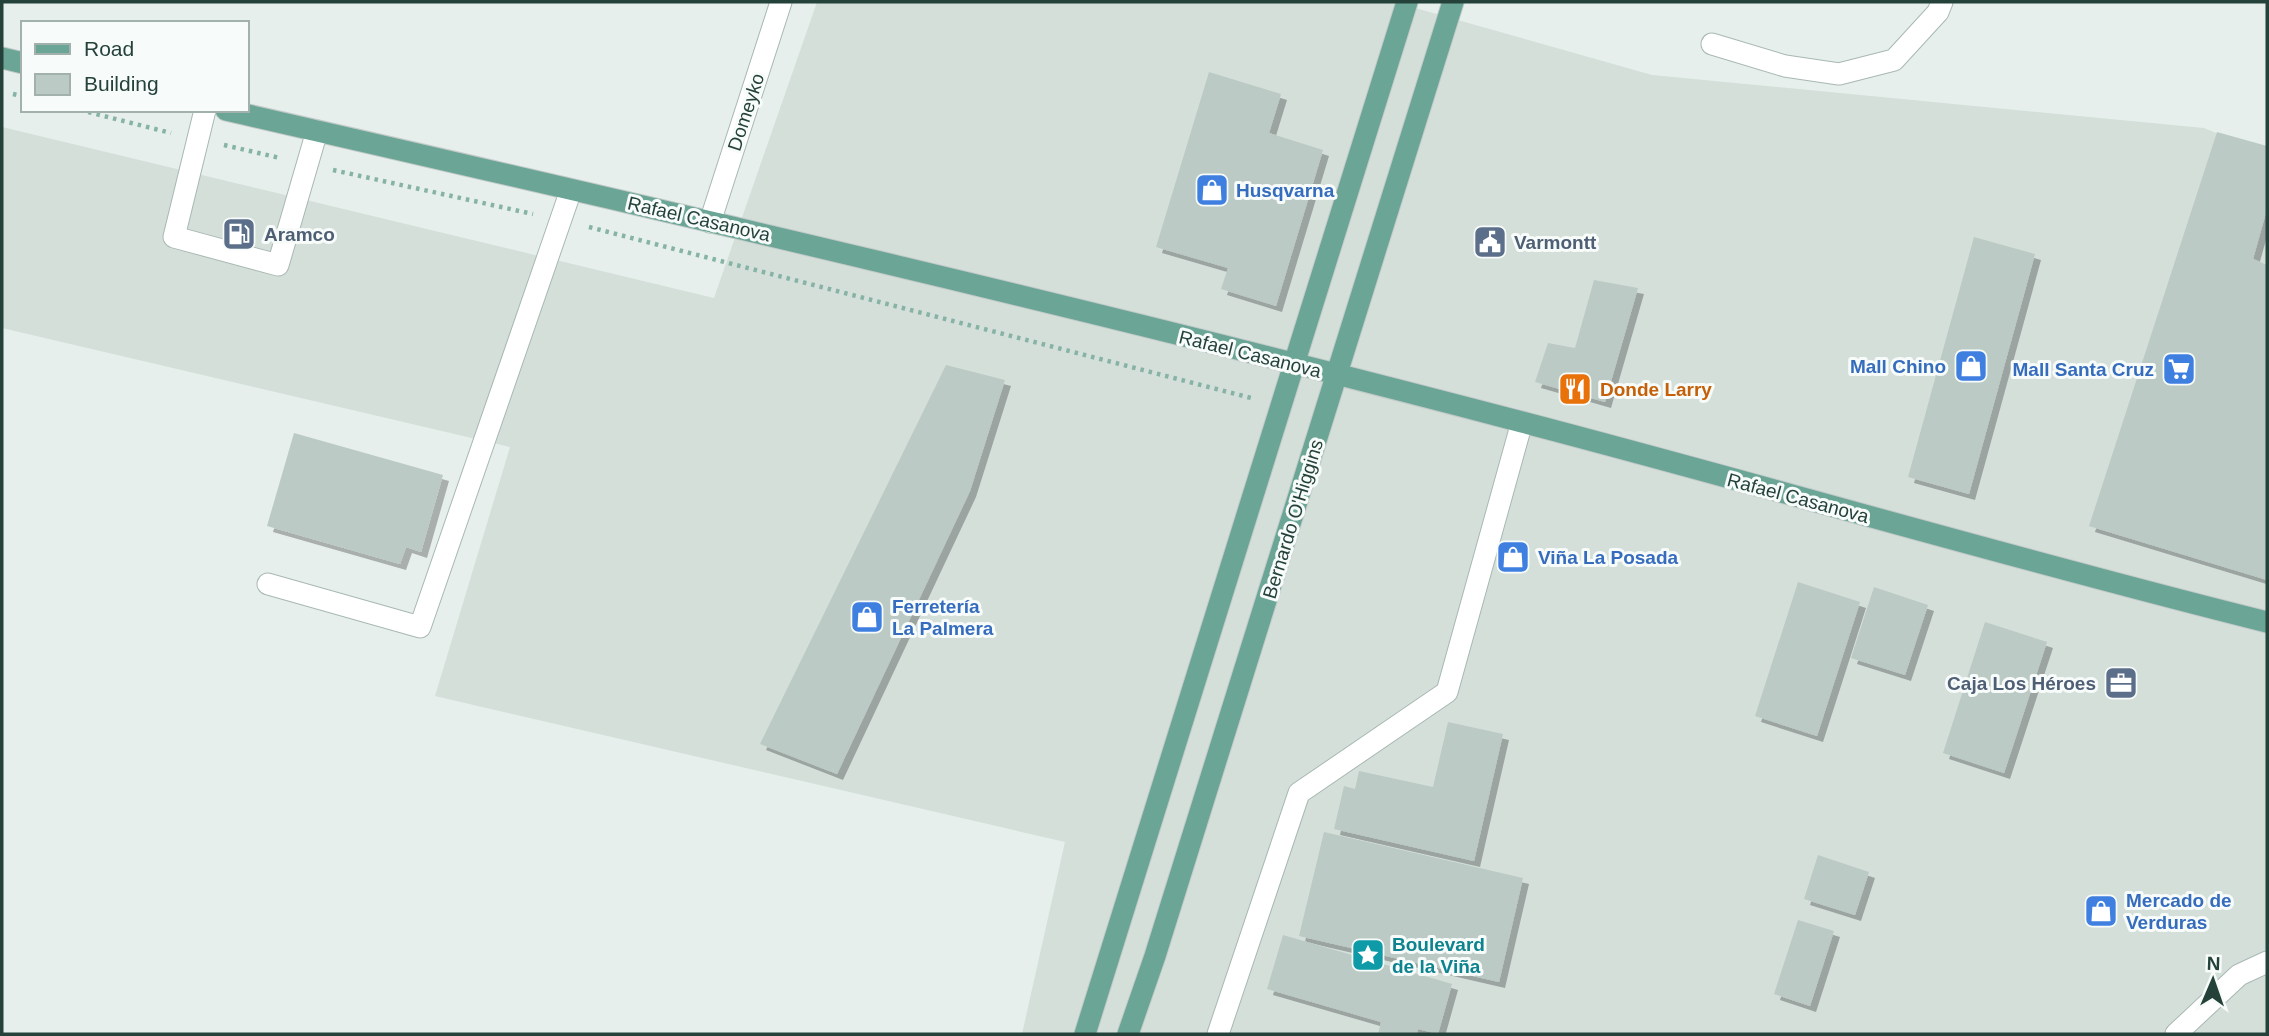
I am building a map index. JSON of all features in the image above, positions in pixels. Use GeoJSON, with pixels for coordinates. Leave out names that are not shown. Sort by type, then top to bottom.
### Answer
{"type":"FeatureCollection","features":[{"type":"Feature","properties":{"kind":"main road"},"geometry":{"type":"LineString","coordinates":[[1085,1034],[1407,2]]}},
{"type":"Feature","properties":{"kind":"main road","name":"Bernardo O'Higgins"},"geometry":{"type":"LineString","coordinates":[[1128,1034],[1338,376],[1453,2]]}},
{"type":"Feature","properties":{"kind":"main road"},"geometry":{"type":"LineString","coordinates":[[2,58],[21,63]]}},
{"type":"Feature","properties":{"kind":"main road","name":"Rafael Casanova"},"geometry":{"type":"LineString","coordinates":[[235,112],[710,222],[1293,364],[1522,422],[2100,581],[2267,622]]}},
{"type":"Feature","properties":{"kind":"street","name":"Domeyko"},"geometry":{"type":"LineString","coordinates":[[710,222],[781,2]]}},
{"type":"Feature","properties":{"kind":"street"},"geometry":{"type":"LineString","coordinates":[[1712,44],[1785,66],[1839,74],[1894,60],[1938,12],[1942,2]]}},
{"type":"Feature","properties":{"kind":"street"},"geometry":{"type":"LineString","coordinates":[[205,112],[174,237],[278,265],[317,131]]}},
{"type":"Feature","properties":{"kind":"street"},"geometry":{"type":"LineString","coordinates":[[268,584],[420,627],[571,190]]}},
{"type":"Feature","properties":{"kind":"street"},"geometry":{"type":"LineString","coordinates":[[1218,1034],[1299,793],[1447,692],[1522,422]]}},
{"type":"Feature","properties":{"kind":"street"},"geometry":{"type":"LineString","coordinates":[[2176,1034],[2239,975],[2267,962]]}},
{"type":"Feature","properties":{"kind":"shaded area"},"geometry":{"type":"Polygon","coordinates":[[[817,2],[1394,2],[1652,75],[2204,128],[2267,154],[2267,1034],[1022,1034],[1065,842],[435,696],[510,447],[2,328],[2,127],[714,298],[817,2]]]}},
{"type":"Feature","properties":{"kind":"building"},"geometry":{"type":"Polygon","coordinates":[[[1209,72],[1281,94],[1269,133],[1323,150],[1276,306],[1221,289],[1228,268],[1156,247],[1209,72]]]}},
{"type":"Feature","properties":{"kind":"building"},"geometry":{"type":"Polygon","coordinates":[[[2217,132],[2267,146],[2267,209],[2253,259],[2267,265],[2267,580],[2089,526],[2217,132]]]}},
{"type":"Feature","properties":{"kind":"building","name":"Mall Chino"},"geometry":{"type":"Polygon","coordinates":[[[1974,237],[2035,254],[1969,494],[1908,477],[1974,237]]]}},
{"type":"Feature","properties":{"kind":"building"},"geometry":{"type":"Polygon","coordinates":[[[1594,280],[1638,288],[1605,402],[1535,382],[1548,343],[1575,348],[1594,280]]]}},
{"type":"Feature","properties":{"kind":"building","name":"Ferretería La Palmera"},"geometry":{"type":"Polygon","coordinates":[[[946,365],[1005,380],[970,491],[837,774],[760,744],[946,365]]]}},
{"type":"Feature","properties":{"kind":"building"},"geometry":{"type":"Polygon","coordinates":[[[294,433],[443,475],[421,552],[406,547],[400,564],[267,526],[294,433]]]}},
{"type":"Feature","properties":{"kind":"building"},"geometry":{"type":"Polygon","coordinates":[[[1798,582],[1860,602],[1817,736],[1755,716],[1798,582]]]}},
{"type":"Feature","properties":{"kind":"building"},"geometry":{"type":"Polygon","coordinates":[[[1874,587],[1928,605],[1905,675],[1851,658],[1874,587]]]}},
{"type":"Feature","properties":{"kind":"building"},"geometry":{"type":"Polygon","coordinates":[[[1985,622],[2047,642],[2004,773],[1943,753],[1985,622]]]}},
{"type":"Feature","properties":{"kind":"building"},"geometry":{"type":"Polygon","coordinates":[[[1448,722],[1503,734],[1474,861],[1334,829],[1344,786],[1355,789],[1359,771],[1433,787],[1448,722]]]}},
{"type":"Feature","properties":{"kind":"building"},"geometry":{"type":"Polygon","coordinates":[[[1324,832],[1523,878],[1499,982],[1299,936],[1324,832]]]}},
{"type":"Feature","properties":{"kind":"building"},"geometry":{"type":"Polygon","coordinates":[[[1818,855],[1869,872],[1855,915],[1804,899],[1818,855]]]}},
{"type":"Feature","properties":{"kind":"building"},"geometry":{"type":"Polygon","coordinates":[[[1798,920],[1834,931],[1810,1006],[1774,994],[1798,920]]]}},
{"type":"Feature","properties":{"kind":"building"},"geometry":{"type":"Polygon","coordinates":[[[1283,935],[1452,984],[1438,1034],[1418,1029],[1417,1034],[1378,1034],[1381,1022],[1267,989],[1283,935]]]}},
{"type":"Feature","properties":{"kind":"place","name":"Husqvarna"},"geometry":{"type":"Point","coordinates":[1212,190]}},
{"type":"Feature","properties":{"kind":"place","name":"Aramco"},"geometry":{"type":"Point","coordinates":[239,234]}},
{"type":"Feature","properties":{"kind":"place","name":"Varmontt"},"geometry":{"type":"Point","coordinates":[1490,242]}},
{"type":"Feature","properties":{"kind":"place","name":"Mall Chino"},"geometry":{"type":"Point","coordinates":[1971,366]}},
{"type":"Feature","properties":{"kind":"place","name":"Mall Santa Cruz"},"geometry":{"type":"Point","coordinates":[2179,369]}},
{"type":"Feature","properties":{"kind":"place","name":"Donde Larry"},"geometry":{"type":"Point","coordinates":[1575,389]}},
{"type":"Feature","properties":{"kind":"place","name":"Viña La Posada"},"geometry":{"type":"Point","coordinates":[1513,557]}},
{"type":"Feature","properties":{"kind":"place","name":"Ferretería La Palmera"},"geometry":{"type":"Point","coordinates":[867,617]}},
{"type":"Feature","properties":{"kind":"place","name":"Caja Los Héroes"},"geometry":{"type":"Point","coordinates":[2121,683]}},
{"type":"Feature","properties":{"kind":"place","name":"Mercado de Verduras"},"geometry":{"type":"Point","coordinates":[2101,911]}},
{"type":"Feature","properties":{"kind":"place","name":"Boulevard de la Viña"},"geometry":{"type":"Point","coordinates":[1368,955]}}]}
